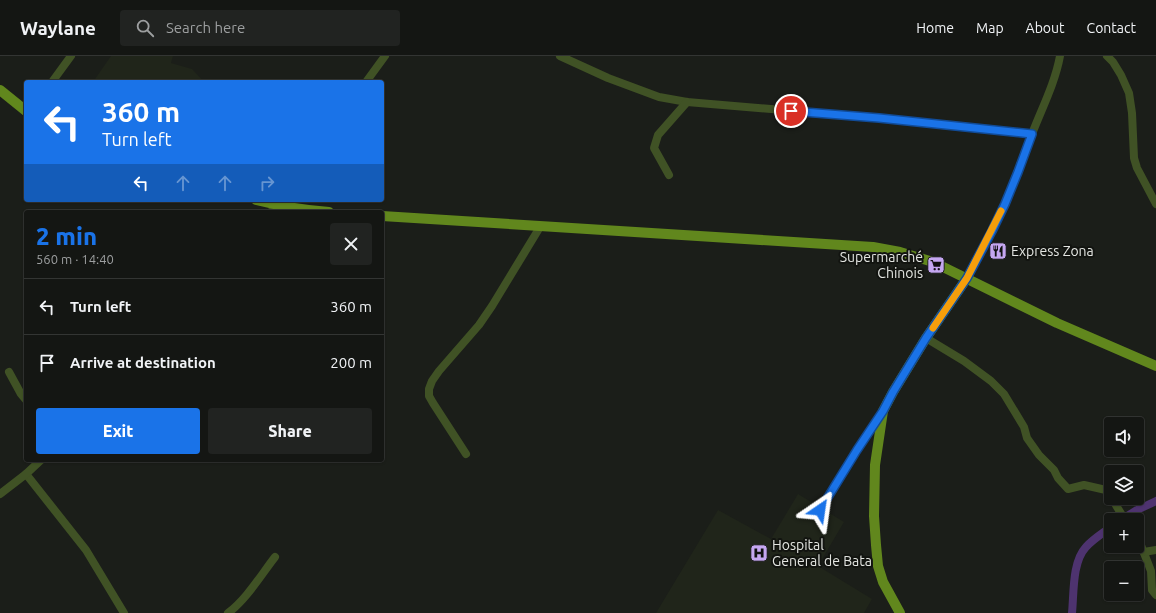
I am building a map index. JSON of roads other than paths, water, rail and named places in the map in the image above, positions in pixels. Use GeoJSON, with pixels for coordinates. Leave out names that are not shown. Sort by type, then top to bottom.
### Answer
{"type":"FeatureCollection","features":[{"type":"Feature","properties":{"kind":"main road"},"geometry":{"type":"LineString","coordinates":[[0,90],[24,109]]}},
{"type":"Feature","properties":{"kind":"main road"},"geometry":{"type":"LineString","coordinates":[[263,202],[276,206],[302,210]]}},
{"type":"Feature","properties":{"kind":"main road"},"geometry":{"type":"LineString","coordinates":[[384,216],[880,248],[900,252],[933,262],[1057,323],[1156,366]]}},
{"type":"Feature","properties":{"kind":"main road"},"geometry":{"type":"LineString","coordinates":[[900,613],[883,582],[878,566],[876,545],[874,516],[875,465],[883,411],[926,338],[967,278]]}},
{"type":"Feature","properties":{"kind":"street"},"geometry":{"type":"LineString","coordinates":[[53,80],[71,56]]}},
{"type":"Feature","properties":{"kind":"street"},"geometry":{"type":"LineString","coordinates":[[367,80],[385,56]]}},
{"type":"Feature","properties":{"kind":"street"},"geometry":{"type":"LineString","coordinates":[[560,56],[622,84],[659,97],[687,102],[879,118],[1032,134]]}},
{"type":"Feature","properties":{"kind":"street"},"geometry":{"type":"LineString","coordinates":[[967,278],[1005,204],[1053,84],[1060,56]]}},
{"type":"Feature","properties":{"kind":"street"},"geometry":{"type":"LineString","coordinates":[[1107,56],[1113,62],[1121,75],[1129,93],[1132,112],[1134,158],[1137,168],[1156,204]]}},
{"type":"Feature","properties":{"kind":"street"},"geometry":{"type":"LineString","coordinates":[[669,175],[654,148],[658,135],[687,102]]}},
{"type":"Feature","properties":{"kind":"street"},"geometry":{"type":"LineString","coordinates":[[466,454],[429,396],[429,389],[432,381],[439,371],[479,325],[540,227]]}},
{"type":"Feature","properties":{"kind":"street"},"geometry":{"type":"LineString","coordinates":[[926,338],[964,361],[991,381],[1004,394],[1039,455],[1054,470],[1058,478],[1068,489],[1084,485],[1104,490]]}},
{"type":"Feature","properties":{"kind":"street"},"geometry":{"type":"LineString","coordinates":[[9,372],[24,398]]}},
{"type":"Feature","properties":{"kind":"street"},"geometry":{"type":"LineString","coordinates":[[820,510],[883,411]]}},
{"type":"Feature","properties":{"kind":"street"},"geometry":{"type":"LineString","coordinates":[[0,494],[39,462]]}},
{"type":"Feature","properties":{"kind":"street"},"geometry":{"type":"LineString","coordinates":[[26,474],[86,550],[124,613]]}},
{"type":"Feature","properties":{"kind":"street"},"geometry":{"type":"LineString","coordinates":[[1156,550],[1144,552],[1151,571],[1152,590],[1156,595]]}},
{"type":"Feature","properties":{"kind":"street"},"geometry":{"type":"LineString","coordinates":[[228,613],[242,599],[275,557]]}},
{"type":"Feature","properties":{"kind":"waterway"},"geometry":{"type":"LineString","coordinates":[[1132,513],[1156,501]]}},
{"type":"Feature","properties":{"kind":"waterway"},"geometry":{"type":"LineString","coordinates":[[1072,613],[1074,578],[1081,553],[1092,541],[1104,532]]}},
{"type":"Feature","properties":{"kind":"place","name":"Express Zona"},"geometry":{"type":"Point","coordinates":[998,251]}},
{"type":"Feature","properties":{"kind":"place","name":"Supermarché Chinois"},"geometry":{"type":"Point","coordinates":[936,265]}},
{"type":"Feature","properties":{"kind":"place","name":"Hospital General de Bata"},"geometry":{"type":"Point","coordinates":[759,553]}}]}
